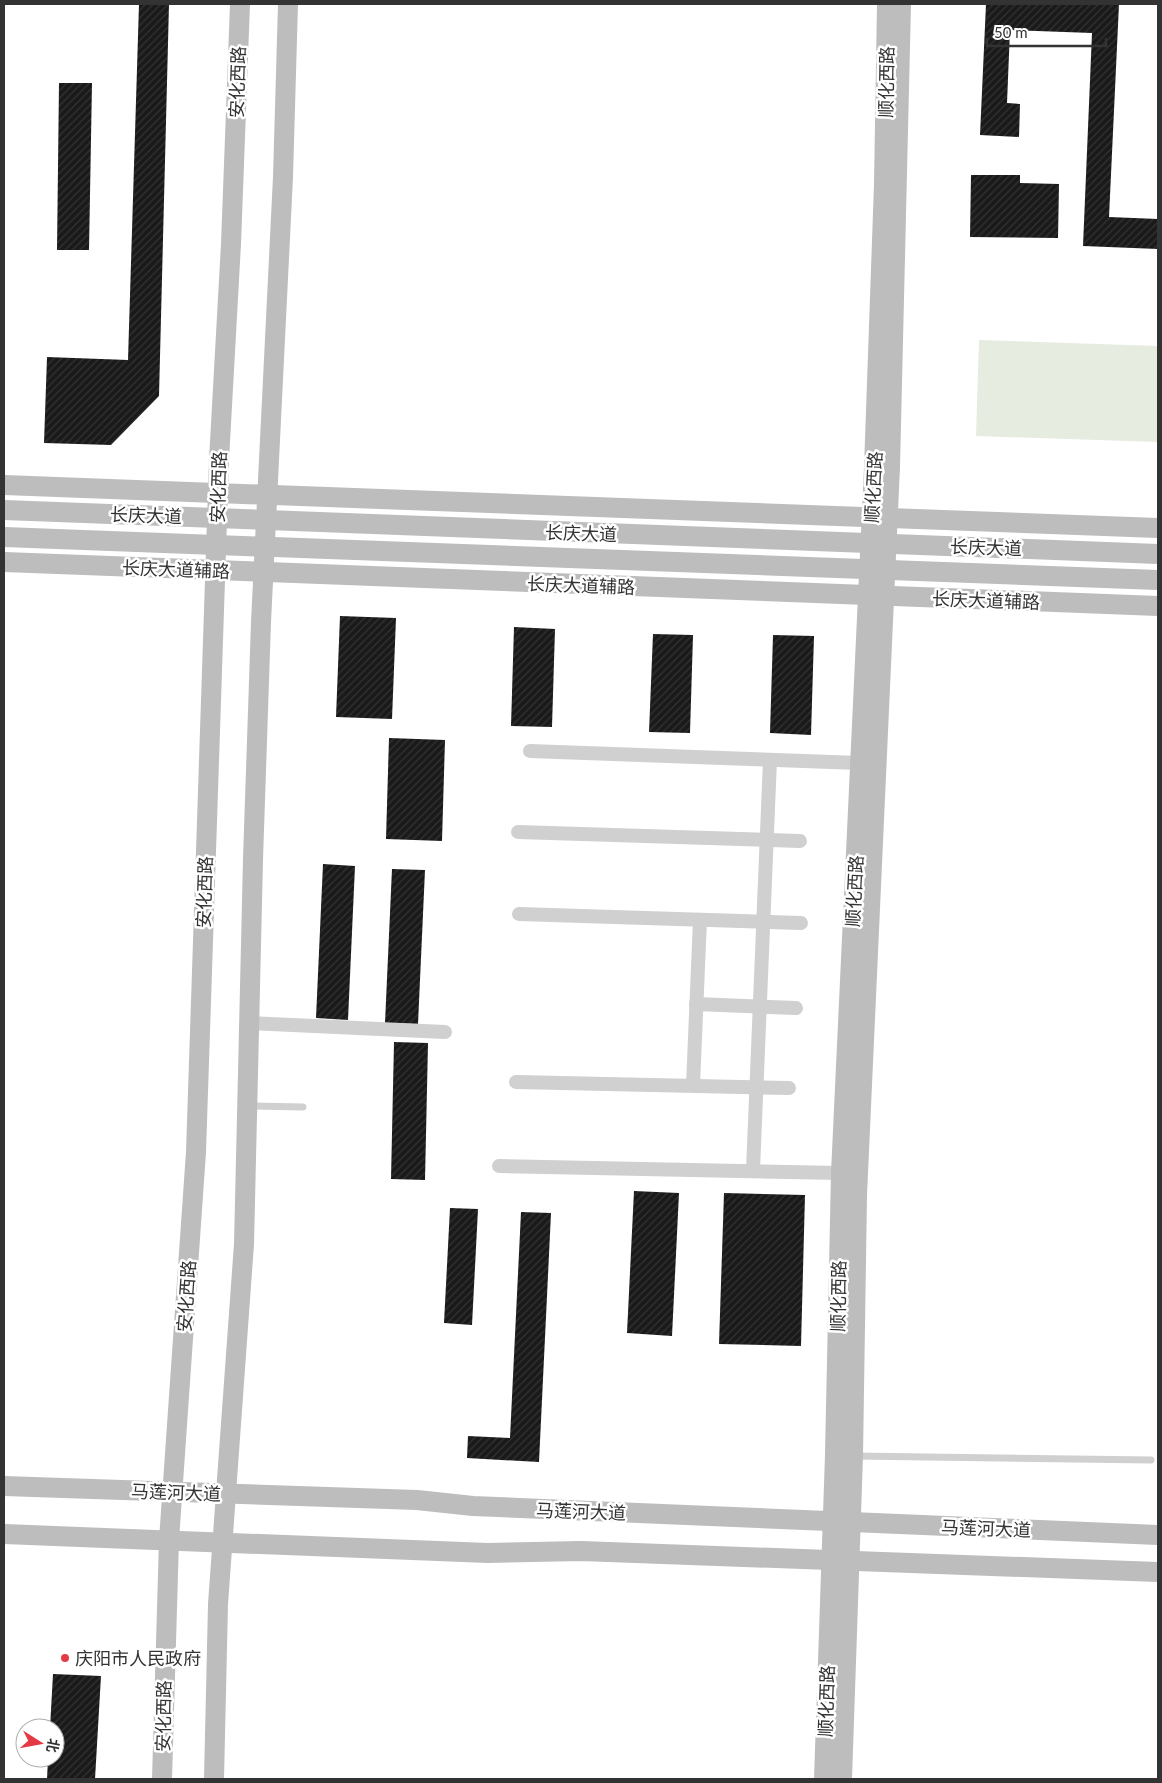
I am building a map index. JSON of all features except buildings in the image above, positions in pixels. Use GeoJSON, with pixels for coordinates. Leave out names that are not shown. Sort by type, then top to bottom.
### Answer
{"type":"FeatureCollection","features":[{"type":"Feature","properties":{"kind":"main road","name":"安化西路"},"geometry":{"type":"LineString","coordinates":[[162,1779],[168,1540],[196,1152],[217,518],[231,244],[240,4]]}},
{"type":"Feature","properties":{"kind":"main road"},"geometry":{"type":"LineString","coordinates":[[214,1779],[218,1604],[244,1244],[263,573],[283,177],[288,4]]}},
{"type":"Feature","properties":{"kind":"main road","name":"顺化西路"},"geometry":{"type":"LineString","coordinates":[[879,518],[887,4]]}},
{"type":"Feature","properties":{"kind":"main road","name":"顺化西路"},"geometry":{"type":"LineString","coordinates":[[824,1779],[842,1522],[841,1173],[860,763],[877,570],[897,224],[901,4]]}},
{"type":"Feature","properties":{"kind":"main road"},"geometry":{"type":"LineString","coordinates":[[4,486],[1158,528]]}},
{"type":"Feature","properties":{"kind":"main road","name":"长庆大道"},"geometry":{"type":"LineString","coordinates":[[4,510],[1158,554]]}},
{"type":"Feature","properties":{"kind":"main road","name":"长庆大道"},"geometry":{"type":"LineString","coordinates":[[4,537],[1158,580]]}},
{"type":"Feature","properties":{"kind":"main road","name":"长庆大道辅路"},"geometry":{"type":"LineString","coordinates":[[4,562],[1158,606]]}},
{"type":"Feature","properties":{"kind":"main road","name":"顺化西路"},"geometry":{"type":"LineString","coordinates":[[842,1522],[854,1456],[857,1196],[875,596]]}},
{"type":"Feature","properties":{"kind":"main road","name":"马莲河大道"},"geometry":{"type":"LineString","coordinates":[[4,1486],[417,1500],[473,1506],[1158,1535]]}},
{"type":"Feature","properties":{"kind":"main road"},"geometry":{"type":"LineString","coordinates":[[4,1534],[488,1553],[581,1551],[1158,1572]]}},
{"type":"Feature","properties":{"kind":"main road","name":"顺化西路"},"geometry":{"type":"LineString","coordinates":[[840,1560],[842,1779]]}},
{"type":"Feature","properties":{"kind":"street"},"geometry":{"type":"LineString","coordinates":[[530,751],[860,763]]}},
{"type":"Feature","properties":{"kind":"street"},"geometry":{"type":"LineString","coordinates":[[753,1170],[770,760]]}},
{"type":"Feature","properties":{"kind":"street"},"geometry":{"type":"LineString","coordinates":[[518,832],[800,841]]}},
{"type":"Feature","properties":{"kind":"street"},"geometry":{"type":"LineString","coordinates":[[519,914],[801,923]]}},
{"type":"Feature","properties":{"kind":"street"},"geometry":{"type":"LineString","coordinates":[[693,1085],[700,920]]}},
{"type":"Feature","properties":{"kind":"street"},"geometry":{"type":"LineString","coordinates":[[696,1004],[796,1008]]}},
{"type":"Feature","properties":{"kind":"street"},"geometry":{"type":"LineString","coordinates":[[249,1023],[445,1032]]}},
{"type":"Feature","properties":{"kind":"street"},"geometry":{"type":"LineString","coordinates":[[516,1082],[789,1088]]}},
{"type":"Feature","properties":{"kind":"street"},"geometry":{"type":"LineString","coordinates":[[500,1166],[841,1173]]}},
{"type":"Feature","properties":{"kind":"lane"},"geometry":{"type":"LineString","coordinates":[[247,1106],[303,1106]]}},
{"type":"Feature","properties":{"kind":"lane"},"geometry":{"type":"LineString","coordinates":[[854,1456],[1150,1460]]}},
{"type":"Feature","properties":{"kind":"shaded area"},"geometry":{"type":"Polygon","coordinates":[[[979,340],[1158,346],[1158,442],[976,436],[979,340]]]}},
{"type":"Feature","properties":{"kind":"place","name":"庆阳市人民政府"},"geometry":{"type":"Point","coordinates":[65,1658]}}]}
